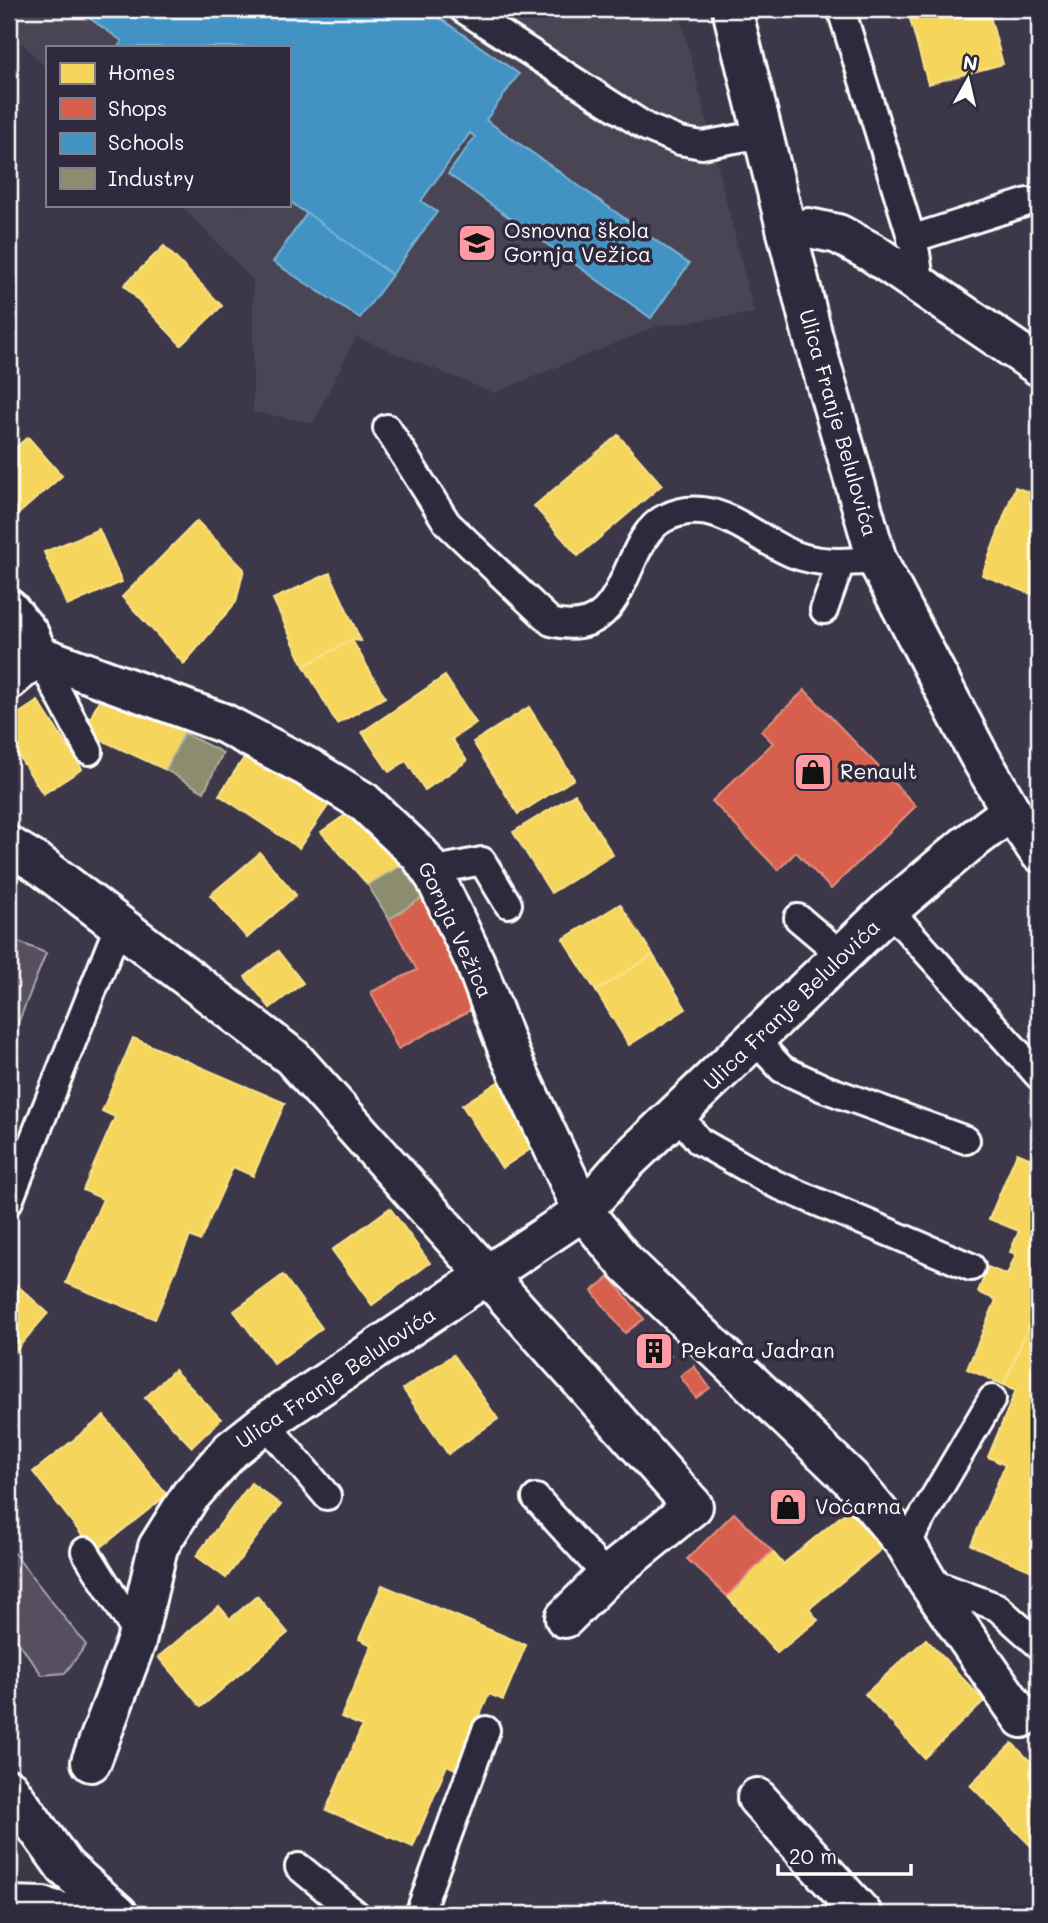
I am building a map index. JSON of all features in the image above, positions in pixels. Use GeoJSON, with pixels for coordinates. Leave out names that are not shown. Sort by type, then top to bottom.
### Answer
{"type":"FeatureCollection","features":[{"type":"Feature","properties":{"kind":"street","name":"Ulica Franje Belulovića"},"geometry":{"type":"LineString","coordinates":[[732,9],[813,337],[859,561],[1011,811],[1039,852]]}},
{"type":"Feature","properties":{"kind":"street"},"geometry":{"type":"LineString","coordinates":[[787,232],[809,228],[838,234],[1039,366]]}},
{"type":"Feature","properties":{"kind":"street"},"geometry":{"type":"LineString","coordinates":[[9,609],[29,634],[38,655],[9,680]]}},
{"type":"Feature","properties":{"kind":"street","name":"Gornja Vežica"},"geometry":{"type":"LineString","coordinates":[[38,655],[223,723],[307,766],[364,802],[420,855],[431,871],[475,962],[510,1055],[583,1211]]}},
{"type":"Feature","properties":{"kind":"street","name":"Ulica Franje Belulovića"},"geometry":{"type":"LineString","coordinates":[[91,1762],[138,1634],[158,1547],[190,1496],[231,1450],[265,1423],[583,1211],[627,1161],[679,1115],[889,910],[1011,811]]}},
{"type":"Feature","properties":{"kind":"street"},"geometry":{"type":"LineString","coordinates":[[9,846],[40,864],[292,1057],[693,1506],[607,1576],[565,1618]]}},
{"type":"Feature","properties":{"kind":"street"},"geometry":{"type":"LineString","coordinates":[[583,1211],[625,1262],[850,1478],[906,1545],[927,1581],[1022,1718]]}},
{"type":"Feature","properties":{"kind":"street"},"geometry":{"type":"LineString","coordinates":[[9,1789],[65,1867],[118,1914]]}},
{"type":"Feature","properties":{"kind":"street"},"geometry":{"type":"LineString","coordinates":[[757,1798],[862,1914]]}},
{"type":"Feature","properties":{"kind":"street"},"geometry":{"type":"LineString","coordinates":[[9,1906],[43,1908],[68,1914]]}},
{"type":"Feature","properties":{"kind":"lane"},"geometry":{"type":"LineString","coordinates":[[463,9],[646,127],[680,141],[702,145],[763,134]]}},
{"type":"Feature","properties":{"kind":"lane"},"geometry":{"type":"LineString","coordinates":[[841,9],[911,239],[921,287]]}},
{"type":"Feature","properties":{"kind":"lane"},"geometry":{"type":"LineString","coordinates":[[911,239],[1028,202]]}},
{"type":"Feature","properties":{"kind":"lane"},"geometry":{"type":"LineString","coordinates":[[387,428],[447,523],[551,622],[569,627],[586,624],[614,600],[645,537],[664,518],[685,513],[713,513],[743,524],[792,554],[825,563],[859,561]]}},
{"type":"Feature","properties":{"kind":"lane"},"geometry":{"type":"LineString","coordinates":[[824,610],[859,561]]}},
{"type":"Feature","properties":{"kind":"lane"},"geometry":{"type":"LineString","coordinates":[[38,655],[89,751]]}},
{"type":"Feature","properties":{"kind":"lane"},"geometry":{"type":"LineString","coordinates":[[431,871],[482,861],[508,904]]}},
{"type":"Feature","properties":{"kind":"lane"},"geometry":{"type":"LineString","coordinates":[[889,910],[1039,1076]]}},
{"type":"Feature","properties":{"kind":"lane"},"geometry":{"type":"LineString","coordinates":[[798,918],[843,956]]}},
{"type":"Feature","properties":{"kind":"lane"},"geometry":{"type":"LineString","coordinates":[[9,1201],[119,924]]}},
{"type":"Feature","properties":{"kind":"lane"},"geometry":{"type":"LineString","coordinates":[[756,1041],[782,1069],[792,1074],[966,1140]]}},
{"type":"Feature","properties":{"kind":"lane"},"geometry":{"type":"LineString","coordinates":[[679,1115],[698,1141],[775,1184],[971,1267]]}},
{"type":"Feature","properties":{"kind":"lane"},"geometry":{"type":"LineString","coordinates":[[906,1545],[992,1399]]}},
{"type":"Feature","properties":{"kind":"lane"},"geometry":{"type":"LineString","coordinates":[[265,1423],[327,1496]]}},
{"type":"Feature","properties":{"kind":"lane"},"geometry":{"type":"LineString","coordinates":[[536,1498],[607,1576]]}},
{"type":"Feature","properties":{"kind":"lane"},"geometry":{"type":"LineString","coordinates":[[85,1551],[138,1634]]}},
{"type":"Feature","properties":{"kind":"lane"},"geometry":{"type":"LineString","coordinates":[[927,1581],[998,1607],[1039,1645]]}},
{"type":"Feature","properties":{"kind":"lane"},"geometry":{"type":"LineString","coordinates":[[419,1914],[486,1730]]}},
{"type":"Feature","properties":{"kind":"lane"},"geometry":{"type":"LineString","coordinates":[[299,1867],[356,1914]]}},
{"type":"Feature","properties":{"kind":"shaded area","name":"Osnovna škola Gornja Vežica"},"geometry":{"type":"Polygon","coordinates":[[[9,9],[679,9],[754,313],[658,326],[494,393],[356,337],[313,423],[253,412],[253,280],[181,206],[290,206],[290,46],[46,46],[46,68],[9,30],[9,9]]]}},
{"type":"Feature","properties":{"kind":"shaded area"},"geometry":{"type":"Polygon","coordinates":[[[9,938],[46,953],[9,1046],[9,938]]]}},
{"type":"Feature","properties":{"kind":"shaded area"},"geometry":{"type":"Polygon","coordinates":[[[9,1547],[86,1645],[65,1673],[42,1675],[9,1629],[9,1547]]]}},
{"type":"Feature","properties":{"kind":"building: Homes"},"geometry":{"type":"Polygon","coordinates":[[[922,9],[988,9],[1003,64],[928,84],[908,12],[922,9]]]}},
{"type":"Feature","properties":{"kind":"building: Homes"},"geometry":{"type":"Polygon","coordinates":[[[164,246],[222,306],[181,345],[124,285],[164,246]]]}},
{"type":"Feature","properties":{"kind":"building: Homes"},"geometry":{"type":"Polygon","coordinates":[[[618,435],[662,485],[578,556],[534,506],[618,435]]]}},
{"type":"Feature","properties":{"kind":"building: Homes"},"geometry":{"type":"Polygon","coordinates":[[[28,437],[62,476],[9,522],[9,453],[28,437]]]}},
{"type":"Feature","properties":{"kind":"building: Homes"},"geometry":{"type":"Polygon","coordinates":[[[1015,487],[1039,496],[1039,597],[982,575],[1015,487]]]}},
{"type":"Feature","properties":{"kind":"building: Homes"},"geometry":{"type":"Polygon","coordinates":[[[197,521],[244,569],[236,602],[184,664],[122,597],[197,521]]]}},
{"type":"Feature","properties":{"kind":"building: Homes"},"geometry":{"type":"Polygon","coordinates":[[[99,529],[122,582],[67,606],[44,552],[99,529]]]}},
{"type":"Feature","properties":{"kind":"building: Homes"},"geometry":{"type":"Polygon","coordinates":[[[330,573],[361,641],[352,640],[304,666],[273,599],[330,573]]]}},
{"type":"Feature","properties":{"kind":"building: Homes"},"geometry":{"type":"Polygon","coordinates":[[[352,640],[385,697],[337,724],[304,666],[352,640]]]}},
{"type":"Feature","properties":{"kind":"building: Homes"},"geometry":{"type":"Polygon","coordinates":[[[445,676],[476,723],[452,739],[467,761],[425,790],[406,761],[389,772],[362,732],[445,676]]]}},
{"type":"Feature","properties":{"kind":"building: Homes"},"geometry":{"type":"Polygon","coordinates":[[[106,685],[188,724],[166,770],[84,732],[106,685]]]}},
{"type":"Feature","properties":{"kind":"building: Homes"},"geometry":{"type":"Polygon","coordinates":[[[38,701],[82,769],[43,794],[9,741],[9,720],[38,701]]]}},
{"type":"Feature","properties":{"kind":"building: Homes"},"geometry":{"type":"Polygon","coordinates":[[[529,707],[574,779],[518,814],[473,742],[529,707]]]}},
{"type":"Feature","properties":{"kind":"building: Homes"},"geometry":{"type":"Polygon","coordinates":[[[250,749],[330,803],[299,848],[219,795],[250,749]]]}},
{"type":"Feature","properties":{"kind":"building: Homes"},"geometry":{"type":"Polygon","coordinates":[[[575,794],[613,855],[551,893],[513,832],[575,794]]]}},
{"type":"Feature","properties":{"kind":"building: Homes"},"geometry":{"type":"Polygon","coordinates":[[[358,806],[413,859],[368,885],[321,832],[358,806]]]}},
{"type":"Feature","properties":{"kind":"building: Homes"},"geometry":{"type":"Polygon","coordinates":[[[260,853],[296,895],[247,938],[210,895],[260,853]]]}},
{"type":"Feature","properties":{"kind":"building: Homes"},"geometry":{"type":"Polygon","coordinates":[[[620,904],[653,955],[596,991],[563,939],[620,904]]]}},
{"type":"Feature","properties":{"kind":"building: Homes"},"geometry":{"type":"Polygon","coordinates":[[[278,951],[303,983],[270,1008],[245,977],[278,951]]]}},
{"type":"Feature","properties":{"kind":"building: Homes"},"geometry":{"type":"Polygon","coordinates":[[[653,955],[686,1009],[629,1045],[596,991],[653,955]]]}},
{"type":"Feature","properties":{"kind":"building: Homes"},"geometry":{"type":"Polygon","coordinates":[[[133,1038],[285,1103],[253,1176],[233,1167],[200,1241],[190,1236],[155,1319],[66,1283],[103,1199],[83,1190],[115,1117],[102,1111],[133,1038]]]}},
{"type":"Feature","properties":{"kind":"building: Homes"},"geometry":{"type":"Polygon","coordinates":[[[503,1079],[543,1141],[502,1168],[462,1105],[503,1079]]]}},
{"type":"Feature","properties":{"kind":"building: Homes"},"geometry":{"type":"Polygon","coordinates":[[[1017,1153],[1039,1162],[1039,1318],[1033,1315],[1004,1385],[967,1369],[996,1300],[978,1292],[988,1267],[1007,1275],[1016,1254],[1010,1252],[1019,1231],[989,1219],[1017,1153]]]}},
{"type":"Feature","properties":{"kind":"building: Homes"},"geometry":{"type":"Polygon","coordinates":[[[390,1208],[430,1263],[372,1305],[332,1250],[390,1208]]]}},
{"type":"Feature","properties":{"kind":"building: Homes"},"geometry":{"type":"Polygon","coordinates":[[[283,1275],[322,1328],[274,1364],[234,1311],[283,1275]]]}},
{"type":"Feature","properties":{"kind":"building: Homes"},"geometry":{"type":"Polygon","coordinates":[[[9,1278],[48,1313],[9,1358],[9,1278]]]}},
{"type":"Feature","properties":{"kind":"building: Homes"},"geometry":{"type":"Polygon","coordinates":[[[1033,1315],[1039,1318],[1039,1574],[971,1545],[1005,1465],[988,1457],[1016,1390],[1004,1385],[1033,1315]]]}},
{"type":"Feature","properties":{"kind":"building: Homes"},"geometry":{"type":"Polygon","coordinates":[[[453,1355],[498,1419],[448,1454],[403,1389],[453,1355]]]}},
{"type":"Feature","properties":{"kind":"building: Homes"},"geometry":{"type":"Polygon","coordinates":[[[174,1370],[221,1419],[192,1447],[145,1398],[174,1370]]]}},
{"type":"Feature","properties":{"kind":"building: Homes"},"geometry":{"type":"Polygon","coordinates":[[[104,1416],[167,1495],[95,1552],[33,1472],[104,1416]]]}},
{"type":"Feature","properties":{"kind":"building: Homes"},"geometry":{"type":"Polygon","coordinates":[[[251,1483],[281,1505],[226,1578],[196,1556],[251,1483]]]}},
{"type":"Feature","properties":{"kind":"building: Homes"},"geometry":{"type":"Polygon","coordinates":[[[852,1507],[885,1546],[809,1609],[818,1620],[777,1653],[727,1596],[772,1551],[783,1564],[852,1507]]]}},
{"type":"Feature","properties":{"kind":"building: Homes"},"geometry":{"type":"Polygon","coordinates":[[[382,1585],[526,1645],[503,1700],[489,1694],[457,1770],[447,1765],[413,1847],[326,1810],[362,1726],[341,1717],[372,1645],[359,1639],[382,1585]]]}},
{"type":"Feature","properties":{"kind":"building: Homes"},"geometry":{"type":"Polygon","coordinates":[[[257,1596],[288,1633],[201,1707],[158,1657],[219,1606],[230,1619],[257,1596]]]}},
{"type":"Feature","properties":{"kind":"building: Homes"},"geometry":{"type":"Polygon","coordinates":[[[926,1639],[984,1701],[924,1758],[865,1694],[926,1639]]]}},
{"type":"Feature","properties":{"kind":"building: Homes"},"geometry":{"type":"Polygon","coordinates":[[[1012,1743],[1039,1770],[1039,1854],[970,1785],[1012,1743]]]}},
{"type":"Feature","properties":{"kind":"building: Shops","name":"Renault"},"geometry":{"type":"Polygon","coordinates":[[[805,690],[916,806],[831,889],[796,852],[778,870],[712,801],[773,743],[761,731],[805,690]]]}},
{"type":"Feature","properties":{"kind":"building: Shops"},"geometry":{"type":"Polygon","coordinates":[[[428,894],[482,1004],[398,1049],[371,992],[417,970],[389,919],[428,894]]]}},
{"type":"Feature","properties":{"kind":"building: Shops"},"geometry":{"type":"Polygon","coordinates":[[[610,1277],[644,1319],[625,1333],[592,1291],[610,1277]]]}},
{"type":"Feature","properties":{"kind":"building: Shops","name":"Pekara Jadran"},"geometry":{"type":"Polygon","coordinates":[[[650,1333],[671,1355],[658,1368],[637,1346],[650,1333]]]}},
{"type":"Feature","properties":{"kind":"building: Shops"},"geometry":{"type":"Polygon","coordinates":[[[694,1366],[710,1388],[696,1398],[680,1376],[694,1366]]]}},
{"type":"Feature","properties":{"kind":"building: Shops"},"geometry":{"type":"Polygon","coordinates":[[[734,1513],[772,1551],[727,1596],[687,1559],[734,1513]]]}},
{"type":"Feature","properties":{"kind":"building: Schools"},"geometry":{"type":"Polygon","coordinates":[[[76,9],[427,9],[519,74],[486,120],[689,264],[651,318],[448,174],[475,137],[470,133],[421,201],[437,212],[392,275],[290,202],[290,46],[119,46],[122,41],[76,9]]]}},
{"type":"Feature","properties":{"kind":"building: Schools"},"geometry":{"type":"Polygon","coordinates":[[[307,213],[392,275],[360,318],[273,262],[307,213]]]}},
{"type":"Feature","properties":{"kind":"building: Industry"},"geometry":{"type":"Polygon","coordinates":[[[184,733],[223,753],[204,792],[166,770],[184,733]]]}},
{"type":"Feature","properties":{"kind":"building: Industry"},"geometry":{"type":"Polygon","coordinates":[[[413,859],[428,894],[389,919],[368,885],[413,859]]]}},
{"type":"Feature","properties":{"kind":"place","name":"Osnovna škola Gornja Vežica"},"geometry":{"type":"Point","coordinates":[477,243]}},
{"type":"Feature","properties":{"kind":"place","name":"Renault"},"geometry":{"type":"Point","coordinates":[813,772]}},
{"type":"Feature","properties":{"kind":"place","name":"Pekara Jadran"},"geometry":{"type":"Point","coordinates":[654,1351]}},
{"type":"Feature","properties":{"kind":"place","name":"Voćarna"},"geometry":{"type":"Point","coordinates":[788,1507]}}]}
